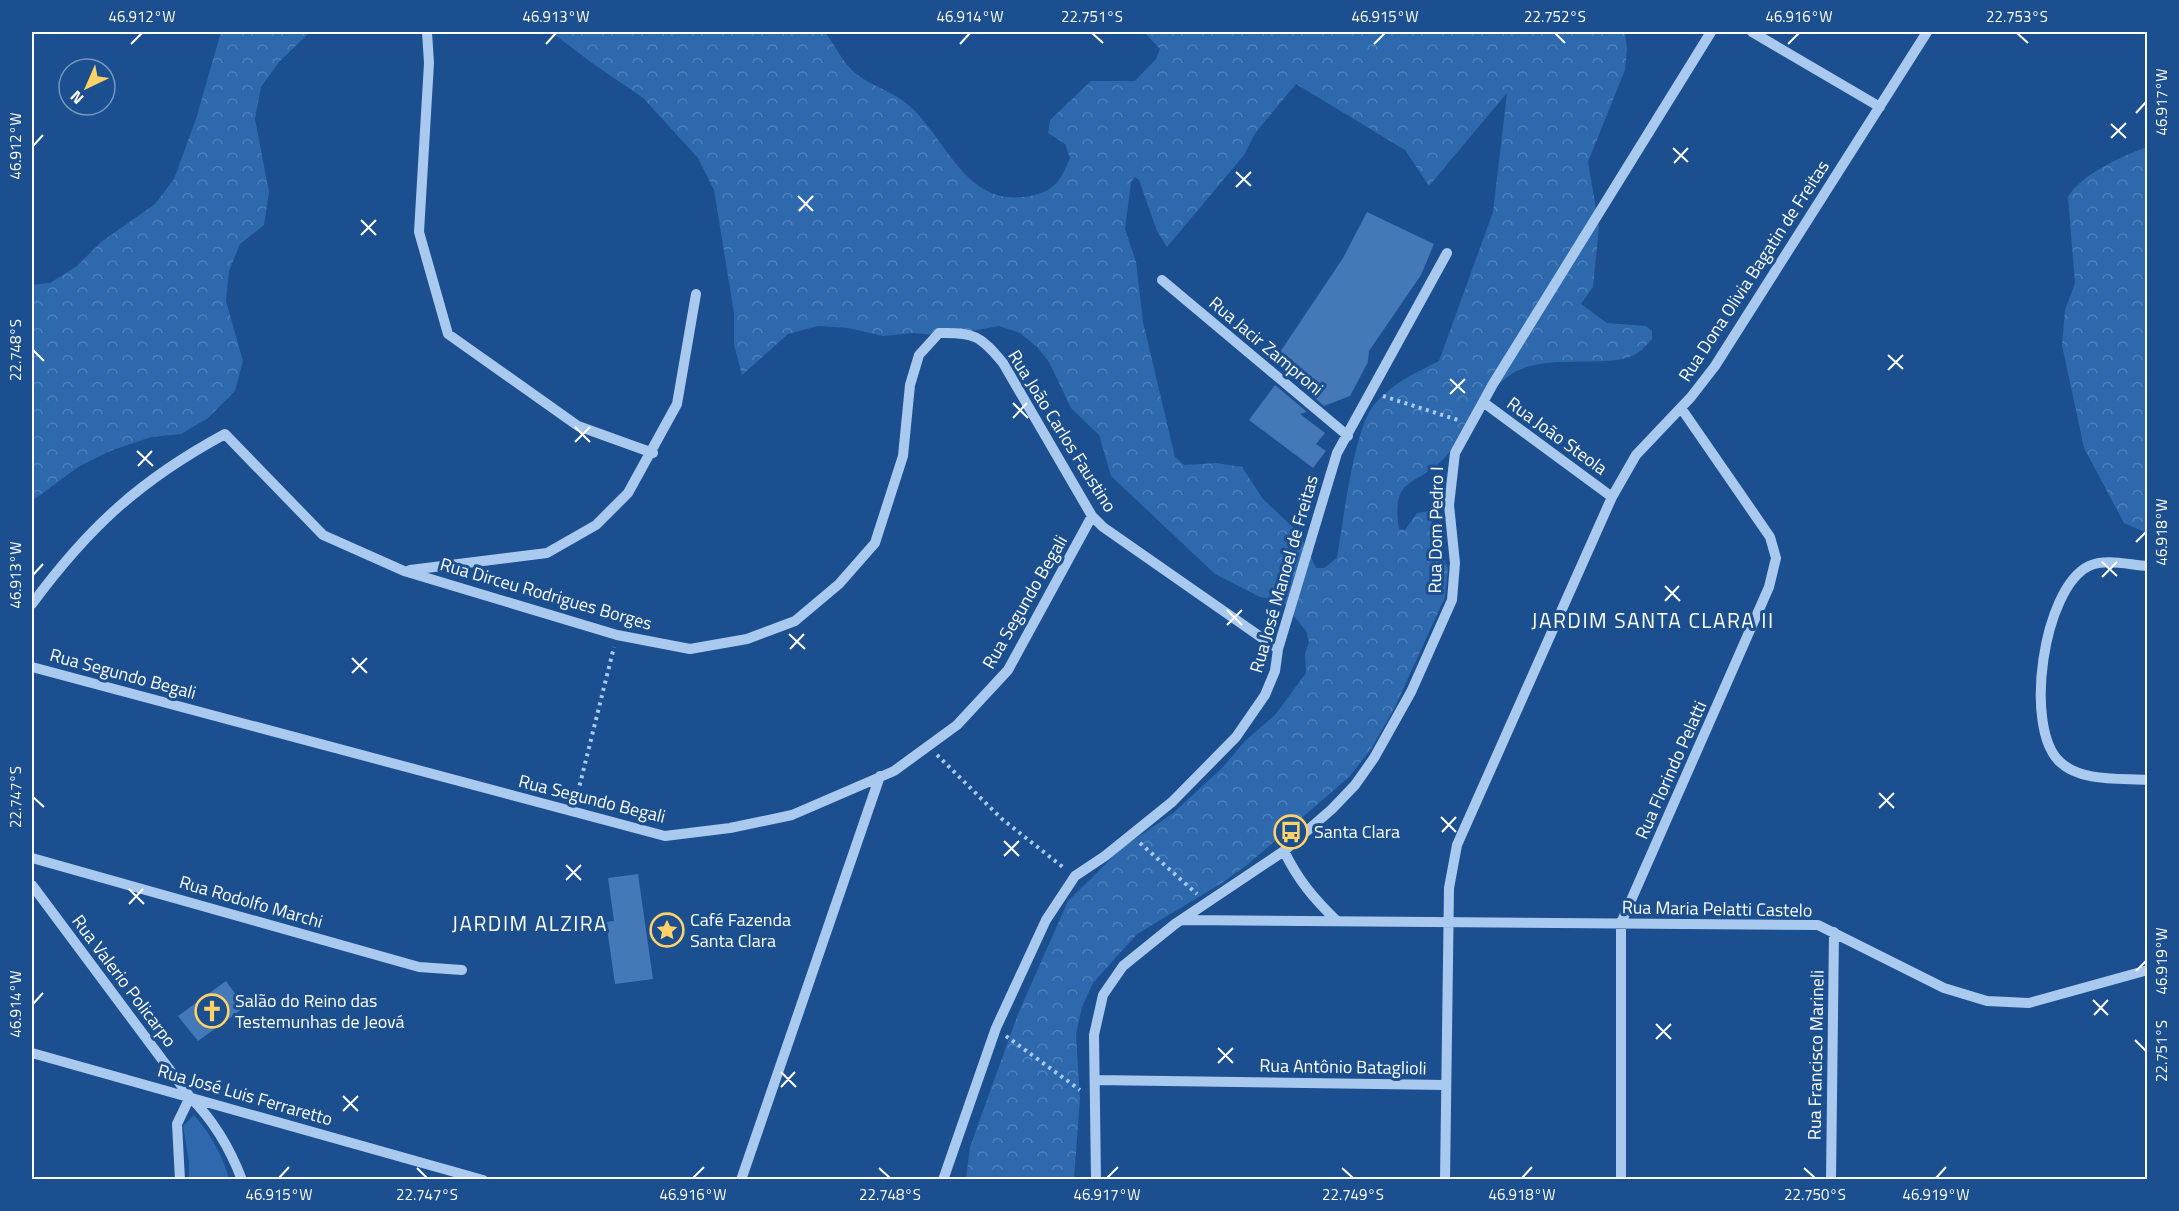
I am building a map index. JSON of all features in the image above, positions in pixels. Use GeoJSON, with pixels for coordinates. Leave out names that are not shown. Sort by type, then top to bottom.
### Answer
{"type":"FeatureCollection","features":[{"type":"Feature","properties":{"kind":"street"},"geometry":{"type":"LineString","coordinates":[[427,32],[429,63],[419,232],[448,334],[578,426],[653,453]]}},
{"type":"Feature","properties":{"kind":"street","name":"Rua Dom Pedro I"},"geometry":{"type":"LineString","coordinates":[[1096,1179],[1094,1035],[1102,995],[1123,966],[1181,920],[1284,851],[1340,801],[1355,785],[1374,758],[1411,692],[1452,600],[1455,563],[1449,505],[1455,453],[1483,402],[1711,32]]}},
{"type":"Feature","properties":{"kind":"street"},"geometry":{"type":"LineString","coordinates":[[1752,32],[1880,107]]}},
{"type":"Feature","properties":{"kind":"street","name":"Rua Dona Olivia Bagatin de Freitas"},"geometry":{"type":"LineString","coordinates":[[1445,1179],[1449,888],[1457,845],[1612,497],[1636,455],[1681,408],[1715,366],[1927,32]]}},
{"type":"Feature","properties":{"kind":"street","name":"Rua José Manoel de Freitas"},"geometry":{"type":"LineString","coordinates":[[943,1179],[996,1028],[1046,920],[1075,876],[1172,802],[1236,737],[1265,695],[1275,671],[1278,649],[1337,453],[1447,253]]}},
{"type":"Feature","properties":{"kind":"street","name":"Rua Jacir Zamproni"},"geometry":{"type":"LineString","coordinates":[[1162,280],[1348,436]]}},
{"type":"Feature","properties":{"kind":"street"},"geometry":{"type":"LineString","coordinates":[[404,571],[547,554],[596,525],[628,493],[653,453],[677,404],[696,294]]}},
{"type":"Feature","properties":{"kind":"street","name":"Rua Dirceu Rodrigues Borges"},"geometry":{"type":"LineString","coordinates":[[32,604],[69,554],[122,502],[185,456],[225,434],[323,535],[404,571],[617,635],[690,649],[747,639],[795,621],[839,584],[875,543],[903,456],[910,385],[919,356],[939,333],[966,333]]}},
{"type":"Feature","properties":{"kind":"street","name":"Rua João Carlos Faustino"},"geometry":{"type":"LineString","coordinates":[[966,333],[988,345],[1003,363],[1047,443],[1092,516],[1103,527],[1278,649]]}},
{"type":"Feature","properties":{"kind":"street","name":"Rua João Steola"},"geometry":{"type":"LineString","coordinates":[[1483,402],[1612,497]]}},
{"type":"Feature","properties":{"kind":"street","name":"Rua Florindo Pelatti"},"geometry":{"type":"LineString","coordinates":[[1621,1179],[1621,923],[1770,587],[1776,558],[1770,537],[1681,408]]}},
{"type":"Feature","properties":{"kind":"street","name":"Rua Segundo Begali"},"geometry":{"type":"LineString","coordinates":[[32,667],[665,836],[730,828],[792,815],[894,771],[957,725],[1008,670],[1092,516]]}},
{"type":"Feature","properties":{"kind":"street"},"geometry":{"type":"LineString","coordinates":[[2148,566],[2105,562],[2088,567],[2064,592],[2047,635],[2040,685],[2046,742],[2060,762],[2083,774],[2148,780]]}},
{"type":"Feature","properties":{"kind":"street"},"geometry":{"type":"LineString","coordinates":[[741,1179],[880,777]]}},
{"type":"Feature","properties":{"kind":"street"},"geometry":{"type":"LineString","coordinates":[[1284,851],[1297,878],[1313,899],[1337,921]]}},
{"type":"Feature","properties":{"kind":"street","name":"Rua Rodolfo Marchi"},"geometry":{"type":"LineString","coordinates":[[32,858],[419,967],[462,970]]}},
{"type":"Feature","properties":{"kind":"street","name":"Rua Valerio Policarpo"},"geometry":{"type":"LineString","coordinates":[[32,885],[190,1097],[209,1116],[233,1155],[242,1179]]}},
{"type":"Feature","properties":{"kind":"street","name":"Rua Maria Pelatti Castelo"},"geometry":{"type":"LineString","coordinates":[[1181,920],[1818,925],[1944,988],[1987,1001],[2029,1003],[2148,970]]}},
{"type":"Feature","properties":{"kind":"street","name":"Rua Francisco Marineli"},"geometry":{"type":"LineString","coordinates":[[1831,1179],[1834,932]]}},
{"type":"Feature","properties":{"kind":"street","name":"Rua José Luis Ferraretto"},"geometry":{"type":"LineString","coordinates":[[32,1053],[483,1179]]}},
{"type":"Feature","properties":{"kind":"street","name":"Rua Antônio Bataglioli"},"geometry":{"type":"LineString","coordinates":[[1095,1080],[1446,1085]]}},
{"type":"Feature","properties":{"kind":"street"},"geometry":{"type":"LineString","coordinates":[[180,1179],[177,1124],[190,1097]]}},
{"type":"Feature","properties":{"kind":"path"},"geometry":{"type":"LineString","coordinates":[[1396,399],[1453,416]]}},
{"type":"Feature","properties":{"kind":"path"},"geometry":{"type":"LineString","coordinates":[[573,812],[617,635]]}},
{"type":"Feature","properties":{"kind":"path"},"geometry":{"type":"LineString","coordinates":[[928,746],[1002,819],[1075,876]]}},
{"type":"Feature","properties":{"kind":"path"},"geometry":{"type":"LineString","coordinates":[[1131,835],[1206,903]]}},
{"type":"Feature","properties":{"kind":"path"},"geometry":{"type":"LineString","coordinates":[[996,1028],[1095,1101]]}},
{"type":"Feature","properties":{"kind":"green space"},"geometry":{"type":"Polygon","coordinates":[[[221,32],[310,32],[279,62],[261,87],[255,119],[269,192],[264,225],[240,244],[229,271],[226,301],[243,361],[235,391],[208,418],[181,434],[151,437],[110,451],[78,467],[32,501],[32,285],[50,283],[77,266],[101,242],[155,204],[174,179],[196,119],[221,32]]]}},
{"type":"Feature","properties":{"kind":"green space"},"geometry":{"type":"Polygon","coordinates":[[[551,32],[825,32],[851,69],[870,83],[900,98],[920,117],[972,181],[988,191],[1007,197],[1039,194],[1056,183],[1070,158],[1065,144],[1048,133],[1050,120],[1091,81],[1135,81],[1156,59],[1160,49],[1144,32],[1625,32],[1627,49],[1625,70],[1588,162],[1599,227],[1593,287],[1581,304],[1607,323],[1646,326],[1652,331],[1652,339],[1641,351],[1627,358],[1613,361],[1542,364],[1510,375],[1482,403],[1446,456],[1403,490],[1397,511],[1399,529],[1405,530],[1417,513],[1430,511],[1434,538],[1448,568],[1445,597],[1395,707],[1371,749],[1349,777],[1247,865],[1222,883],[1137,934],[1093,983],[1082,1007],[1076,1034],[1080,1099],[1074,1179],[966,1179],[970,1147],[1018,1014],[1068,901],[1122,848],[1173,813],[1223,767],[1245,741],[1275,715],[1306,673],[1305,654],[1309,642],[1306,631],[1282,601],[1260,597],[1215,574],[1111,476],[1099,435],[1071,408],[1049,362],[1037,347],[1020,333],[999,326],[944,336],[913,333],[883,336],[848,328],[818,326],[788,334],[742,375],[734,345],[734,313],[714,190],[698,158],[643,98],[551,32]],[[1296,84],[1256,132],[1244,155],[1167,247],[1157,231],[1139,180],[1135,177],[1131,182],[1125,229],[1136,262],[1143,322],[1175,457],[1184,465],[1216,463],[1242,467],[1263,499],[1300,534],[1316,568],[1324,568],[1337,558],[1355,454],[1367,417],[1374,405],[1404,380],[1439,361],[1493,212],[1507,93],[1429,186],[1405,150],[1296,84]]]}},
{"type":"Feature","properties":{"kind":"green space"},"geometry":{"type":"Polygon","coordinates":[[[2148,147],[2147,533],[2124,523],[2084,448],[2062,345],[2065,310],[2075,283],[2068,197],[2082,181],[2092,174],[2127,155],[2148,147]]]}},
{"type":"Feature","properties":{"kind":"green space"},"geometry":{"type":"Polygon","coordinates":[[[194,1115],[215,1145],[229,1179],[189,1179],[189,1162],[183,1126],[194,1115]]]}},
{"type":"Feature","properties":{"kind":"building"},"geometry":{"type":"Polygon","coordinates":[[[1367,212],[1434,244],[1421,275],[1369,351],[1368,362],[1350,396],[1324,406],[1274,361],[1343,258],[1367,212]]]}},
{"type":"Feature","properties":{"kind":"building"},"geometry":{"type":"Polygon","coordinates":[[[1275,385],[1307,412],[1300,414],[1325,433],[1316,444],[1326,451],[1313,468],[1249,420],[1275,385]]]}},
{"type":"Feature","properties":{"kind":"building"},"geometry":{"type":"Polygon","coordinates":[[[638,874],[653,979],[615,984],[606,922],[614,921],[608,878],[638,874]]]}},
{"type":"Feature","properties":{"kind":"building","name":"Salão do Reino das Testemunhas de Jeová"},"geometry":{"type":"Polygon","coordinates":[[[226,981],[245,1007],[198,1041],[178,1016],[226,981]]]}},
{"type":"Feature","properties":{"kind":"place","name":"Santa Clara"},"geometry":{"type":"Point","coordinates":[1291,832]}},
{"type":"Feature","properties":{"kind":"place","name":"Café Fazenda Santa Clara"},"geometry":{"type":"Point","coordinates":[667,930]}},
{"type":"Feature","properties":{"kind":"place","name":"Salão do Reino das Testemunhas de Jeová"},"geometry":{"type":"Point","coordinates":[212,1011]}},
{"type":"Feature","properties":{"kind":"district","name":"JARDIM SANTA CLARA II"},"geometry":{"type":"Point","coordinates":[1653,621]}},
{"type":"Feature","properties":{"kind":"district","name":"JARDIM ALZIRA"},"geometry":{"type":"Point","coordinates":[530,924]}}]}
